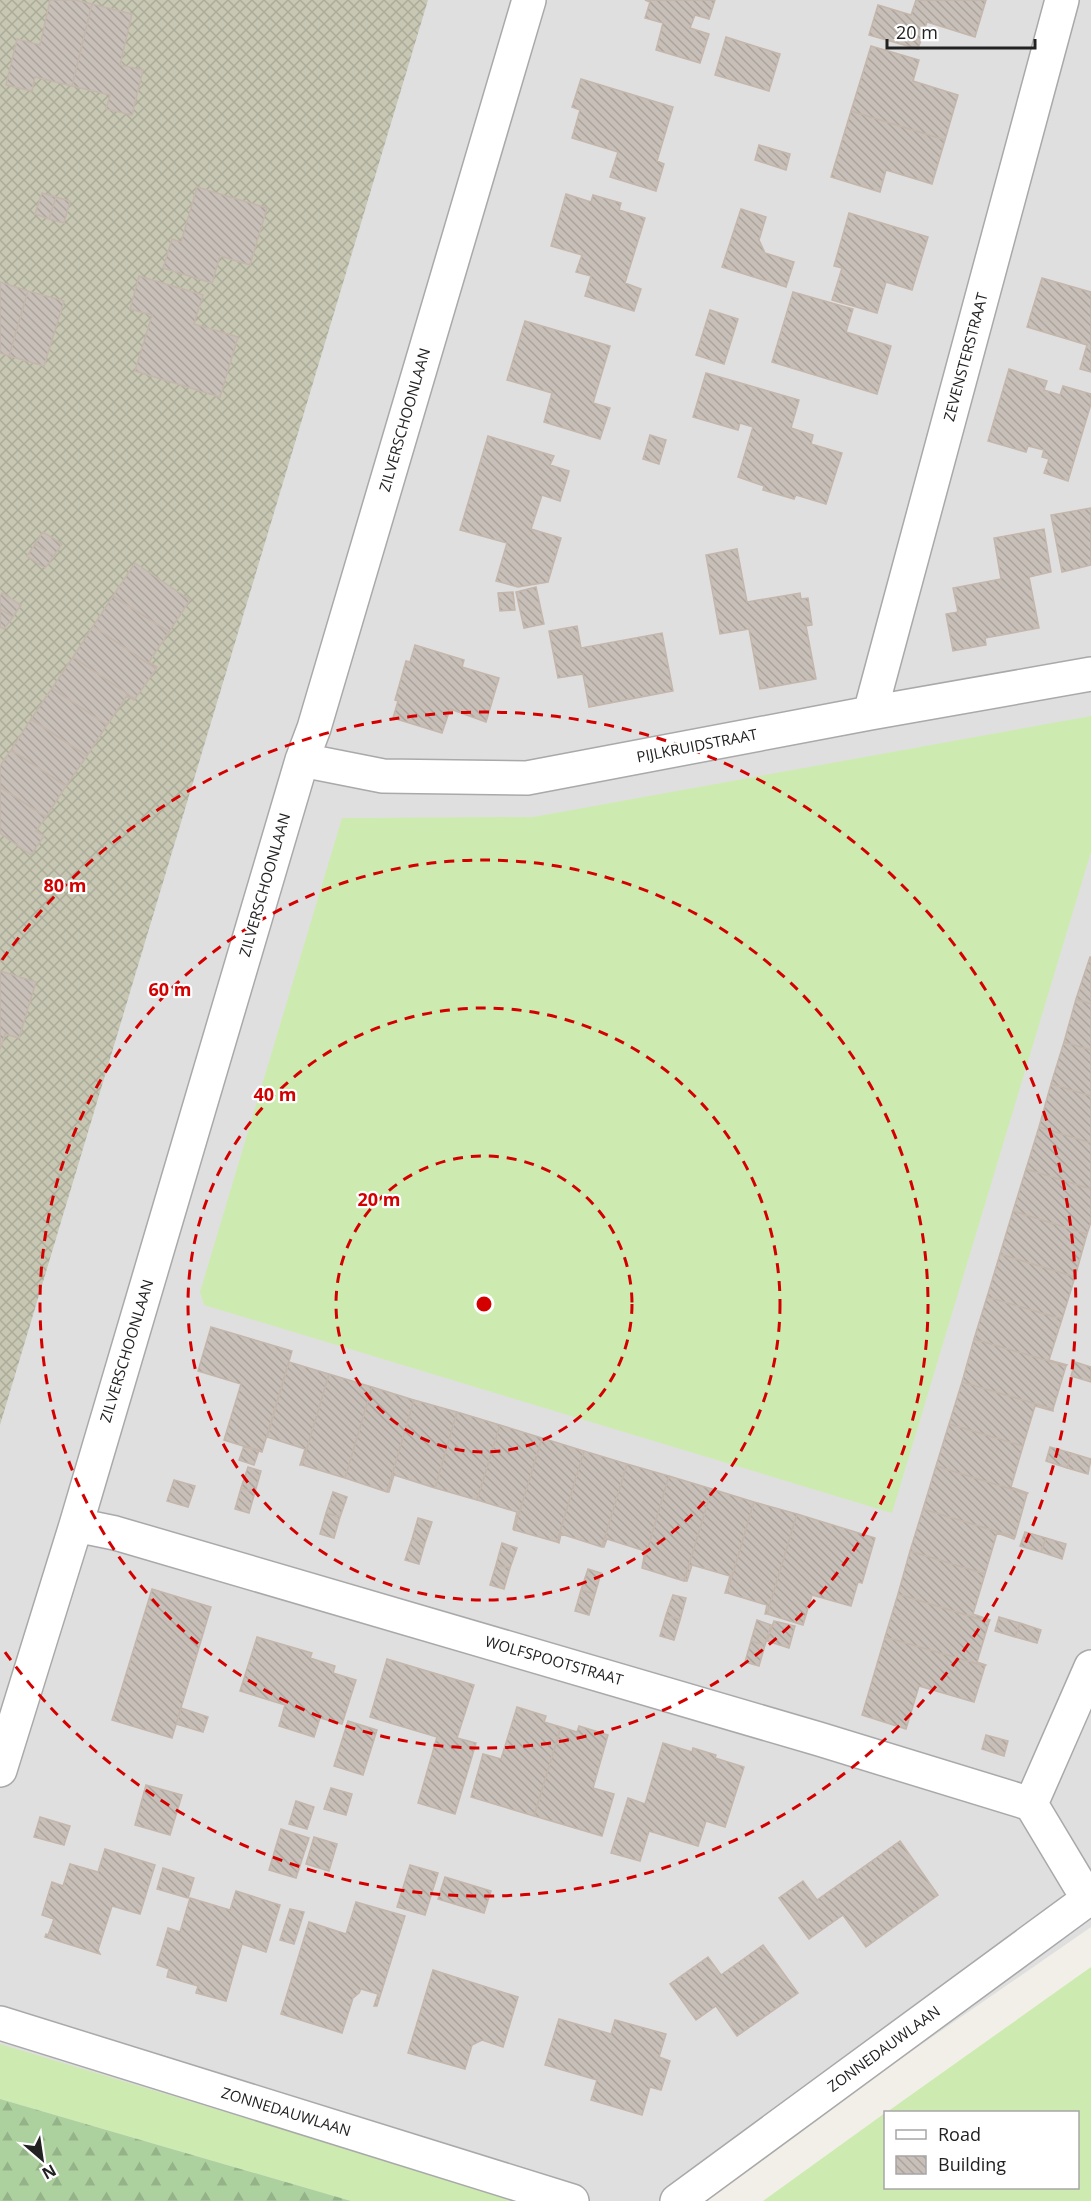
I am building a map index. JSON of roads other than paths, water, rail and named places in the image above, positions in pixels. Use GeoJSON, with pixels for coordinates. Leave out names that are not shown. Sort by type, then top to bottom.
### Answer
{"type":"FeatureCollection","features":[{"type":"Feature","properties":{"kind":"street","name":"ZILVERSCHOONLAAN"},"geometry":{"type":"LineString","coordinates":[[0,1770],[76,1525],[529,0]]}},
{"type":"Feature","properties":{"kind":"street","name":"ZEVENSTERSTRAAT"},"geometry":{"type":"LineString","coordinates":[[870,713],[1062,0]]}},
{"type":"Feature","properties":{"kind":"street","name":"PIJLKRUIDSTRAAT"},"geometry":{"type":"LineString","coordinates":[[302,760],[383,776],[527,778],[1091,674]]}},
{"type":"Feature","properties":{"kind":"street","name":"WOLFSPOOTSTRAAT"},"geometry":{"type":"LineString","coordinates":[[76,1525],[115,1533],[819,1739],[1031,1804]]}},
{"type":"Feature","properties":{"kind":"street"},"geometry":{"type":"LineString","coordinates":[[1090,1898],[1031,1804],[1091,1667]]}},
{"type":"Feature","properties":{"kind":"street","name":"ZONNEDAUWLAAN"},"geometry":{"type":"LineString","coordinates":[[678,2201],[1090,1898]]}},
{"type":"Feature","properties":{"kind":"street","name":"ZONNEDAUWLAAN"},"geometry":{"type":"LineString","coordinates":[[0,2023],[572,2201]]}}]}
